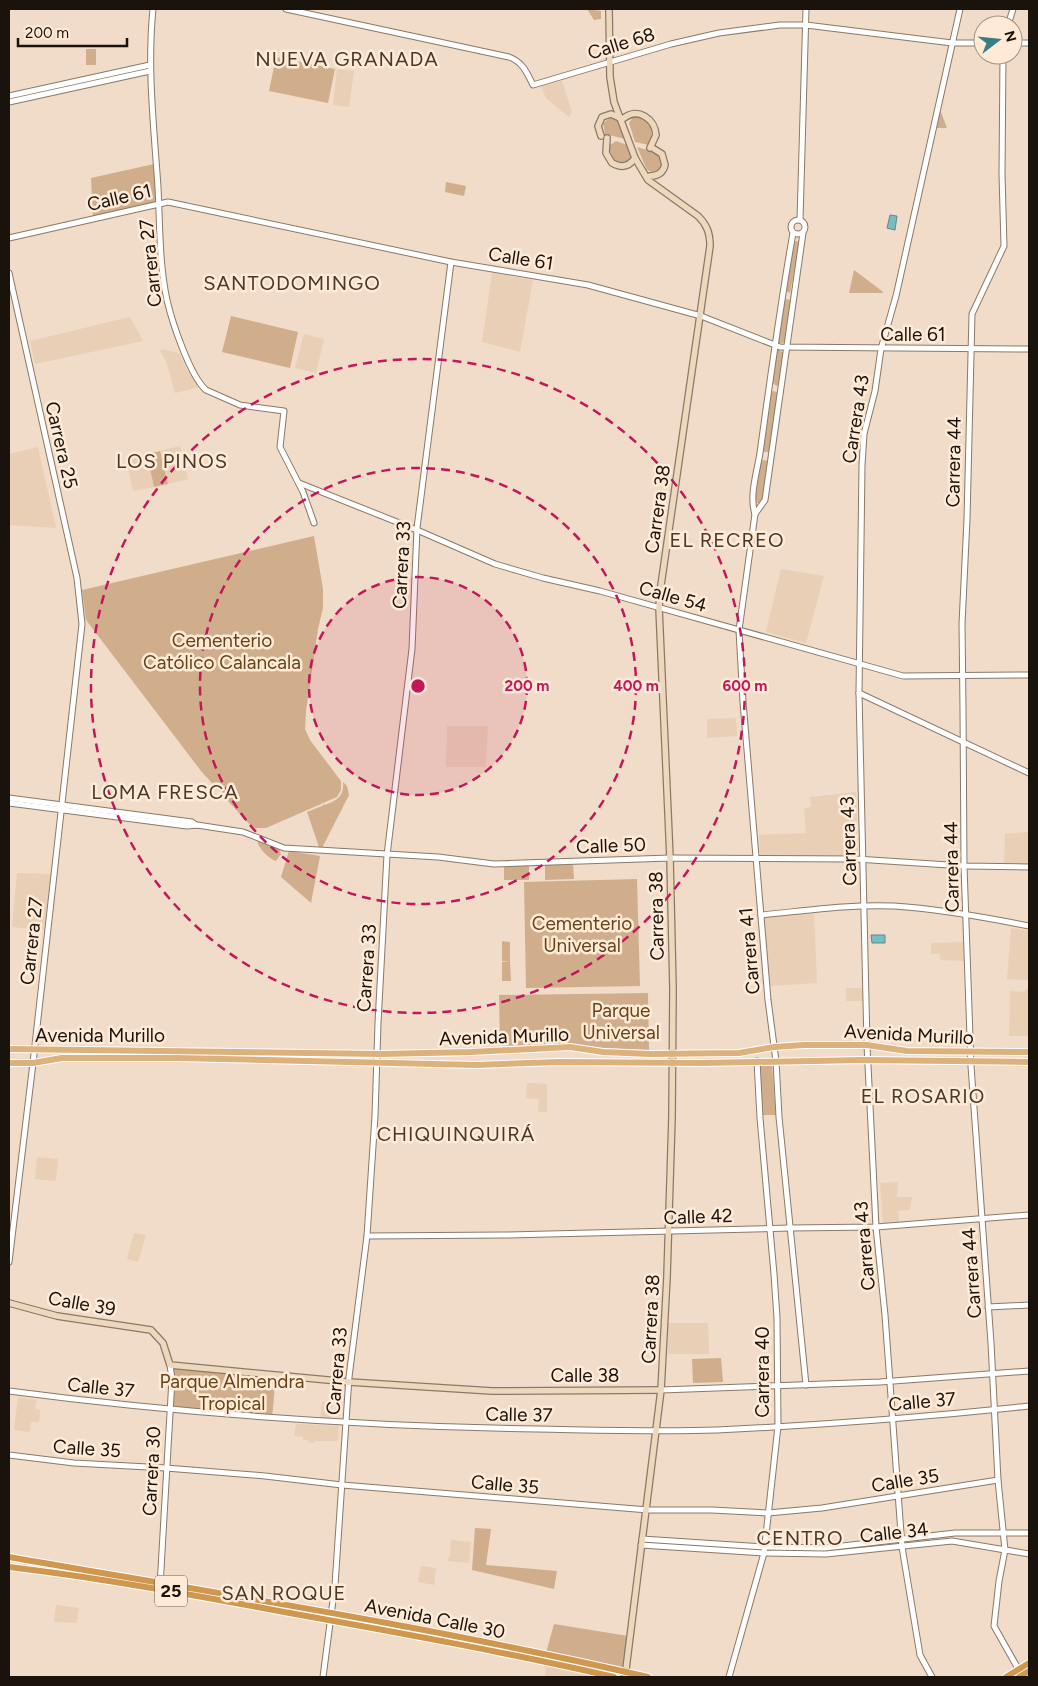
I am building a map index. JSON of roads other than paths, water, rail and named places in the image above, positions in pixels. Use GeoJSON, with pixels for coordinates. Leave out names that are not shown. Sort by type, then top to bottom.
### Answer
{"type":"FeatureCollection","features":[{"type":"Feature","properties":{"kind":"highway","name":"Avenida Calle 30"},"geometry":{"type":"LineString","coordinates":[[9,1557],[332,1617],[626,1675],[648,1677]]}},
{"type":"Feature","properties":{"kind":"highway","name":"Avenida Calle 30"},"geometry":{"type":"LineString","coordinates":[[9,1566],[160,1586]]}},
{"type":"Feature","properties":{"kind":"highway","name":"Avenida Calle 30"},"geometry":{"type":"LineString","coordinates":[[332,1617],[614,1677]]}},
{"type":"Feature","properties":{"kind":"highway"},"geometry":{"type":"LineString","coordinates":[[1021,1675],[1029,1663]]}},
{"type":"Feature","properties":{"kind":"highway"},"geometry":{"type":"LineString","coordinates":[[1006,1677],[1021,1675],[1029,1671]]}},
{"type":"Feature","properties":{"kind":"main road","name":"Carrera 38"},"geometry":{"type":"LineString","coordinates":[[610,9],[610,77],[615,97],[636,156],[648,180],[698,216],[707,227],[710,235],[710,246],[660,586],[659,608],[670,858],[672,1062],[668,1232],[661,1390],[626,1675]]}},
{"type":"Feature","properties":{"kind":"main road"},"geometry":{"type":"LineString","coordinates":[[636,156],[627,166],[616,165],[608,157],[608,138],[598,126],[602,117],[611,114],[623,120],[627,116],[636,114],[645,116],[652,122],[656,135],[652,149],[662,154],[665,165],[663,171],[658,175],[650,176]]}},
{"type":"Feature","properties":{"kind":"main road"},"geometry":{"type":"LineString","coordinates":[[664,158],[670,154]]}},
{"type":"Feature","properties":{"kind":"main road","name":"Carrera 38"},"geometry":{"type":"LineString","coordinates":[[636,156],[656,186]]}},
{"type":"Feature","properties":{"kind":"main road","name":"Avenida Murillo"},"geometry":{"type":"LineString","coordinates":[[9,1050],[376,1054],[570,1047],[613,1052],[672,1054],[739,1053],[774,1047],[867,1045],[907,1051],[1029,1052]]}},
{"type":"Feature","properties":{"kind":"main road","name":"Avenida Murillo"},"geometry":{"type":"LineString","coordinates":[[9,1063],[33,1063],[62,1058],[476,1065],[558,1062],[868,1060],[1029,1062]]}},
{"type":"Feature","properties":{"kind":"main road","name":"Calle 39"},"geometry":{"type":"LineString","coordinates":[[9,1303],[57,1316],[151,1330]]}},
{"type":"Feature","properties":{"kind":"main road","name":"Carrera 30"},"geometry":{"type":"LineString","coordinates":[[151,1330],[163,1343],[170,1365]]}},
{"type":"Feature","properties":{"kind":"main road","name":"Calle 38"},"geometry":{"type":"LineString","coordinates":[[170,1365],[349,1382],[492,1391],[661,1390]]}},
{"type":"Feature","properties":{"kind":"street","name":"Carrera 27"},"geometry":{"type":"LineString","coordinates":[[153,9],[150,71],[162,265],[171,316],[190,364],[203,387],[221,398],[240,405],[284,411],[280,447],[299,483]]}},
{"type":"Feature","properties":{"kind":"street","name":"Calle 68"},"geometry":{"type":"LineString","coordinates":[[286,9],[509,57],[525,68],[533,85],[671,44],[719,33],[780,25],[806,25],[952,43],[973,43]]}},
{"type":"Feature","properties":{"kind":"street"},"geometry":{"type":"LineString","coordinates":[[755,514],[765,500],[805,226],[800,220],[806,9]]}},
{"type":"Feature","properties":{"kind":"street","name":"Carrera 43"},"geometry":{"type":"LineString","coordinates":[[932,1677],[920,1655],[902,1547],[885,1316],[876,1227],[867,1045],[859,693],[862,457],[864,434],[875,391],[881,349],[896,296],[960,9]]}},
{"type":"Feature","properties":{"kind":"street"},"geometry":{"type":"LineString","coordinates":[[11,98],[150,64]]}},
{"type":"Feature","properties":{"kind":"street","name":"Carrera 44"},"geometry":{"type":"LineString","coordinates":[[1002,65],[1004,246],[972,314],[962,624],[964,866],[971,1062],[993,1375],[998,1480],[1005,1550],[998,1581],[994,1626],[1021,1675]]}},
{"type":"Feature","properties":{"kind":"street"},"geometry":{"type":"LineString","coordinates":[[11,98],[150,71]]}},
{"type":"Feature","properties":{"kind":"street","name":"Calle 61"},"geometry":{"type":"LineString","coordinates":[[9,238],[168,202],[451,262],[588,285],[700,316],[774,346],[787,348],[1029,349]]}},
{"type":"Feature","properties":{"kind":"street"},"geometry":{"type":"LineString","coordinates":[[800,220],[795,220],[790,228],[797,235],[803,233]]}},
{"type":"Feature","properties":{"kind":"street","name":"Carrera 41"},"geometry":{"type":"LineString","coordinates":[[793,233],[774,346],[753,498],[755,514],[739,630],[744,713],[768,1000],[776,1061],[779,1117],[806,1386]]}},
{"type":"Feature","properties":{"kind":"street","name":"Carrera 33"},"geometry":{"type":"LineString","coordinates":[[323,1677],[332,1617],[349,1382],[367,1236],[375,1116],[376,1054],[387,855],[412,649],[417,530],[451,262]]}},
{"type":"Feature","properties":{"kind":"street","name":"Carrera 25"},"geometry":{"type":"LineString","coordinates":[[9,273],[77,578],[82,624]]}},
{"type":"Feature","properties":{"kind":"street"},"geometry":{"type":"LineString","coordinates":[[299,483],[314,523]]}},
{"type":"Feature","properties":{"kind":"street","name":"Calle 54"},"geometry":{"type":"LineString","coordinates":[[299,483],[319,493],[417,530],[495,564],[543,578],[600,591],[903,676],[1029,675]]}},
{"type":"Feature","properties":{"kind":"street"},"geometry":{"type":"LineString","coordinates":[[307,501],[311,493],[319,493]]}},
{"type":"Feature","properties":{"kind":"street","name":"Carrera 27"},"geometry":{"type":"LineString","coordinates":[[9,1262],[82,624]]}},
{"type":"Feature","properties":{"kind":"street"},"geometry":{"type":"LineString","coordinates":[[859,693],[1029,772]]}},
{"type":"Feature","properties":{"kind":"street","name":"Calle 50"},"geometry":{"type":"LineString","coordinates":[[9,798],[62,807]]}},
{"type":"Feature","properties":{"kind":"street","name":"Calle 50"},"geometry":{"type":"LineString","coordinates":[[9,803],[192,822],[197,825],[243,832],[284,848],[438,858],[494,864],[670,858],[863,859],[964,866],[1029,867]]}},
{"type":"Feature","properties":{"kind":"street"},"geometry":{"type":"LineString","coordinates":[[761,915],[865,906],[893,906],[966,914],[1029,926]]}},
{"type":"Feature","properties":{"kind":"street","name":"Carrera 40"},"geometry":{"type":"LineString","coordinates":[[728,1677],[764,1550],[778,1426],[774,1274],[757,1062]]}},
{"type":"Feature","properties":{"kind":"street","name":"Calle 42"},"geometry":{"type":"LineString","coordinates":[[367,1236],[876,1227],[1029,1215]]}},
{"type":"Feature","properties":{"kind":"street"},"geometry":{"type":"LineString","coordinates":[[988,1307],[1029,1305]]}},
{"type":"Feature","properties":{"kind":"street","name":"Carrera 30"},"geometry":{"type":"LineString","coordinates":[[160,1586],[172,1379],[170,1365]]}},
{"type":"Feature","properties":{"kind":"street","name":"Calle 38"},"geometry":{"type":"LineString","coordinates":[[661,1390],[889,1382],[1029,1372]]}},
{"type":"Feature","properties":{"kind":"street","name":"Calle 37"},"geometry":{"type":"LineString","coordinates":[[9,1391],[272,1418],[346,1423],[488,1428],[715,1430],[892,1419],[1029,1406]]}},
{"type":"Feature","properties":{"kind":"street","name":"Calle 35"},"geometry":{"type":"LineString","coordinates":[[9,1455],[74,1463],[265,1476],[342,1485],[646,1510],[712,1510],[768,1513],[822,1508],[998,1480]]}},
{"type":"Feature","properties":{"kind":"street","name":"Calle 34"},"geometry":{"type":"LineString","coordinates":[[764,1550],[825,1548],[955,1533],[1029,1533]]}},
{"type":"Feature","properties":{"kind":"street","name":"Calle 34"},"geometry":{"type":"LineString","coordinates":[[642,1542],[826,1554],[952,1541],[1029,1554]]}},
{"type":"Feature","properties":{"kind":"water"},"geometry":{"type":"Polygon","coordinates":[[[890,215],[897,216],[895,230],[887,228],[890,215]]]}},
{"type":"Feature","properties":{"kind":"water"},"geometry":{"type":"Polygon","coordinates":[[[871,935],[885,935],[885,943],[872,943],[871,935]]]}},
{"type":"Feature","properties":{"kind":"district","name":"NUEVA GRANADA"},"geometry":{"type":"Point","coordinates":[347,59]}},
{"type":"Feature","properties":{"kind":"district","name":"SANTODOMINGO"},"geometry":{"type":"Point","coordinates":[292,283]}},
{"type":"Feature","properties":{"kind":"district","name":"LOS PINOS"},"geometry":{"type":"Point","coordinates":[172,461]}},
{"type":"Feature","properties":{"kind":"district","name":"EL RECREO"},"geometry":{"type":"Point","coordinates":[727,540]}},
{"type":"Feature","properties":{"kind":"district","name":"LOMA FRESCA"},"geometry":{"type":"Point","coordinates":[165,792]}},
{"type":"Feature","properties":{"kind":"district","name":"EL ROSARIO"},"geometry":{"type":"Point","coordinates":[923,1096]}},
{"type":"Feature","properties":{"kind":"district","name":"CHIQUINQUIRÁ"},"geometry":{"type":"Point","coordinates":[456,1134]}},
{"type":"Feature","properties":{"kind":"district","name":"CENTRO"},"geometry":{"type":"Point","coordinates":[800,1538]}},
{"type":"Feature","properties":{"kind":"district","name":"SAN ROQUE"},"geometry":{"type":"Point","coordinates":[284,1593]}},
{"type":"Feature","properties":{"kind":"park label","name":"Cementerio Católico Calancala"},"geometry":{"type":"Point","coordinates":[222,651]}},
{"type":"Feature","properties":{"kind":"park label","name":"Cementerio Universal"},"geometry":{"type":"Point","coordinates":[582,934]}},
{"type":"Feature","properties":{"kind":"park label","name":"Parque Universal"},"geometry":{"type":"Point","coordinates":[621,1021]}},
{"type":"Feature","properties":{"kind":"park label","name":"Parque Almendra Tropical"},"geometry":{"type":"Point","coordinates":[232,1392]}}]}
